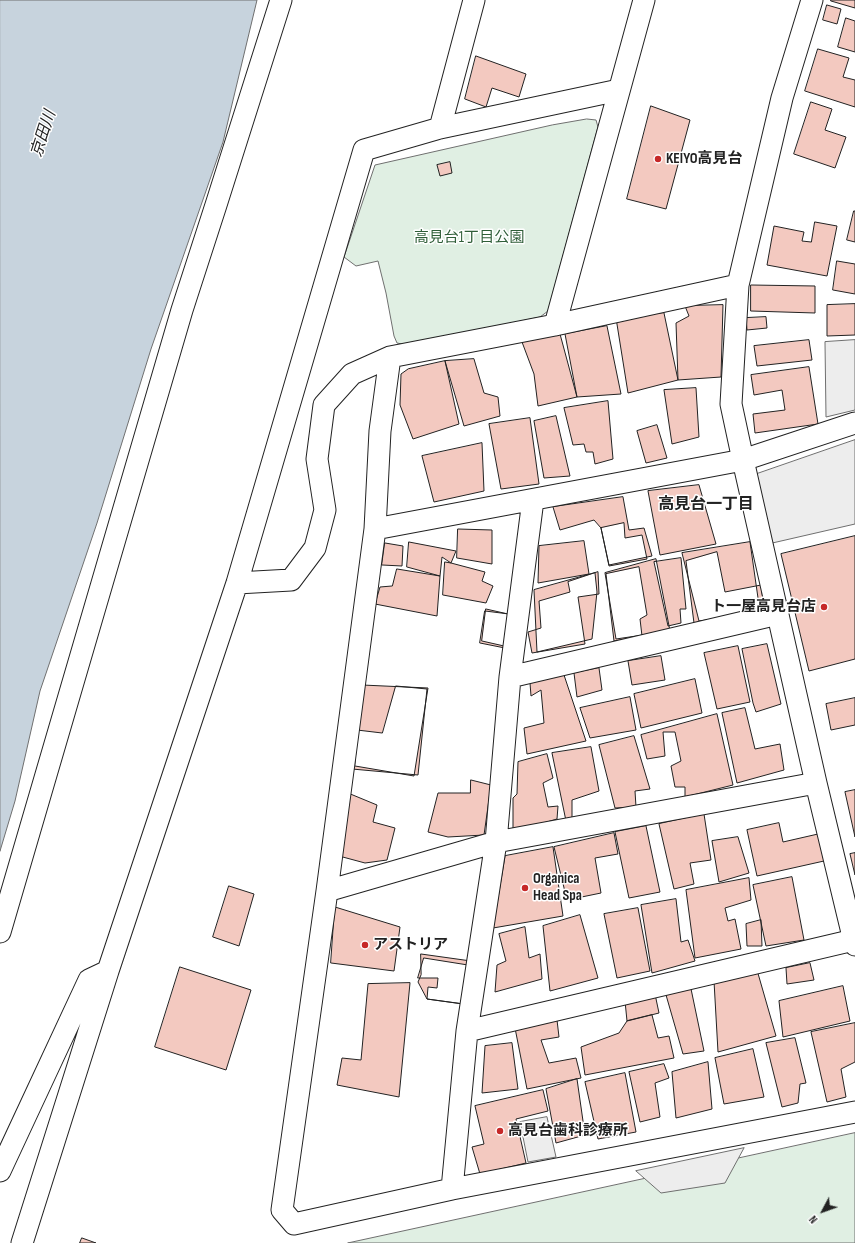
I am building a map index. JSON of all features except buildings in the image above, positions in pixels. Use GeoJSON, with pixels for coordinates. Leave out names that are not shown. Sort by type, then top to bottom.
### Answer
{"type":"FeatureCollection","features":[{"type":"Feature","properties":{"kind":"street"},"geometry":{"type":"LineString","coordinates":[[0,932],[182,310],[281,0]]}},
{"type":"Feature","properties":{"kind":"street"},"geometry":{"type":"LineString","coordinates":[[440,128],[474,0]]}},
{"type":"Feature","properties":{"kind":"street"},"geometry":{"type":"LineString","coordinates":[[555,324],[644,0]]}},
{"type":"Feature","properties":{"kind":"street"},"geometry":{"type":"LineString","coordinates":[[467,1032],[854,942],[816,783],[731,404],[738,285],[782,98],[812,0]]}},
{"type":"Feature","properties":{"kind":"street"},"geometry":{"type":"LineString","coordinates":[[22,1243],[108,971],[237,583],[364,150],[440,128],[619,90]]}},
{"type":"Feature","properties":{"kind":"street"},"geometry":{"type":"LineString","coordinates":[[237,583],[291,580],[316,548],[325,510],[318,459],[324,405],[352,374],[390,356],[555,324],[738,285]]}},
{"type":"Feature","properties":{"kind":"street"},"geometry":{"type":"LineString","coordinates":[[390,356],[380,431],[375,529],[327,890],[282,1210],[294,1224],[452,1189],[637,1162],[742,1141],[855,1112]]}},
{"type":"Feature","properties":{"kind":"street"},"geometry":{"type":"LineString","coordinates":[[375,529],[743,460],[855,423]]}},
{"type":"Feature","properties":{"kind":"street"},"geometry":{"type":"LineString","coordinates":[[452,1189],[467,1032],[496,842],[510,677],[533,500]]}},
{"type":"Feature","properties":{"kind":"street"},"geometry":{"type":"LineString","coordinates":[[510,677],[778,614]]}},
{"type":"Feature","properties":{"kind":"street"},"geometry":{"type":"LineString","coordinates":[[327,890],[496,842],[816,783]]}},
{"type":"Feature","properties":{"kind":"street"},"geometry":{"type":"LineString","coordinates":[[0,1171],[89,980],[108,971]]}},
{"type":"Feature","properties":{"kind":"green space","name":"高見台1丁目公園"},"geometry":{"type":"Polygon","coordinates":[[[587,119],[596,120],[598,127],[548,311],[540,317],[407,345],[397,343],[394,336],[378,261],[356,266],[344,257],[375,165],[552,125],[587,119]]]}},
{"type":"Feature","properties":{"kind":"green space"},"geometry":{"type":"Polygon","coordinates":[[[855,1133],[855,1243],[348,1243],[855,1133]]]}},
{"type":"Feature","properties":{"kind":"shaded area"},"geometry":{"type":"Polygon","coordinates":[[[855,340],[855,410],[826,417],[825,342],[855,340]]]}},
{"type":"Feature","properties":{"kind":"shaded area"},"geometry":{"type":"Polygon","coordinates":[[[855,440],[855,524],[768,544],[754,475],[855,440]]]}},
{"type":"Feature","properties":{"kind":"shaded area"},"geometry":{"type":"Polygon","coordinates":[[[547,1117],[556,1157],[528,1162],[520,1122],[547,1117]]]}},
{"type":"Feature","properties":{"kind":"shaded area"},"geometry":{"type":"Polygon","coordinates":[[[744,1148],[725,1183],[661,1193],[636,1171],[744,1148]]]}},
{"type":"Feature","properties":{"kind":"water","name":"京田川"},"geometry":{"type":"Polygon","coordinates":[[[0,0],[257,0],[223,142],[151,349],[97,523],[40,691],[15,801],[0,851],[0,0]]]}},
{"type":"Feature","properties":{"kind":"place","name":"KEIYO高見台"},"geometry":{"type":"Point","coordinates":[658,159]}},
{"type":"Feature","properties":{"kind":"place","name":"ト一屋高見台店"},"geometry":{"type":"Point","coordinates":[824,607]}},
{"type":"Feature","properties":{"kind":"place","name":"Organica Head Spa"},"geometry":{"type":"Point","coordinates":[525,888]}},
{"type":"Feature","properties":{"kind":"place","name":"アストリア"},"geometry":{"type":"Point","coordinates":[365,945]}},
{"type":"Feature","properties":{"kind":"place","name":"高見台歯科診療所"},"geometry":{"type":"Point","coordinates":[500,1131]}},
{"type":"Feature","properties":{"kind":"district","name":"高見台一丁目"},"geometry":{"type":"Point","coordinates":[706,505]}}]}
